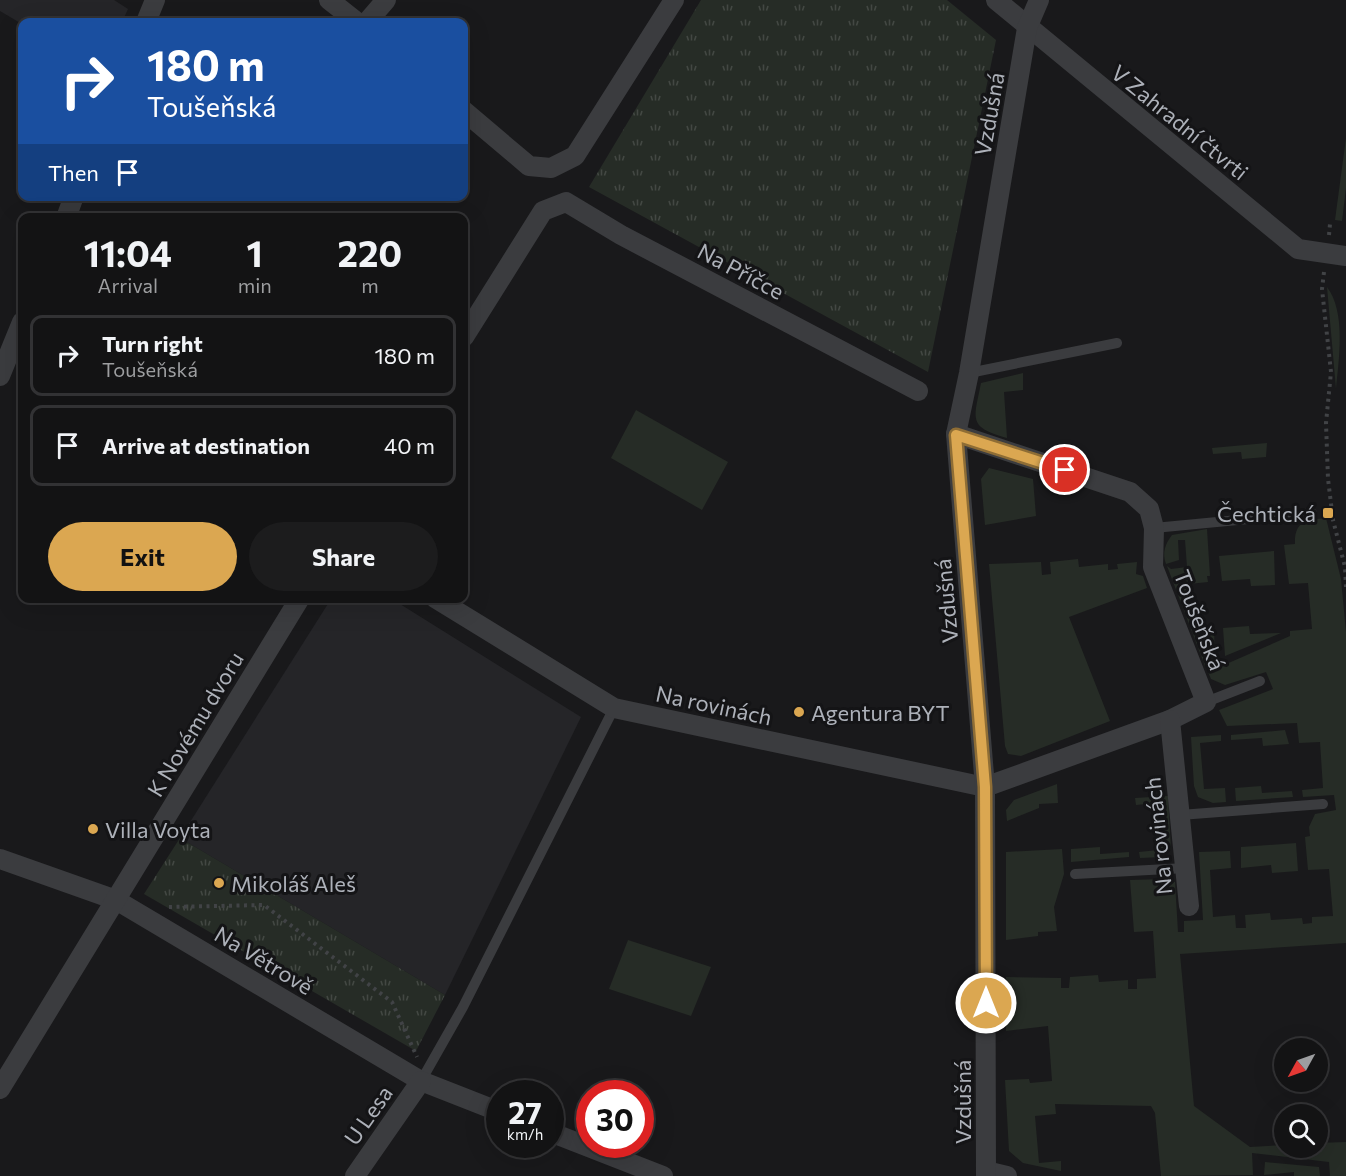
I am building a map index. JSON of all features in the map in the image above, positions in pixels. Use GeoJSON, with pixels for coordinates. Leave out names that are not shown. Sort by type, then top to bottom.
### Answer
{"type":"FeatureCollection","features":[{"type":"Feature","properties":{"kind":"street"},"geometry":{"type":"LineString","coordinates":[[148,18],[155,0]]}},
{"type":"Feature","properties":{"kind":"street"},"geometry":{"type":"LineString","coordinates":[[329,0],[352,18]]}},
{"type":"Feature","properties":{"kind":"street"},"geometry":{"type":"LineString","coordinates":[[371,18],[386,0]]}},
{"type":"Feature","properties":{"kind":"street"},"geometry":{"type":"LineString","coordinates":[[468,114],[529,166],[551,168],[575,156],[674,0]]}},
{"type":"Feature","properties":{"kind":"street","name":"V Zahradní čtvrti"},"geometry":{"type":"LineString","coordinates":[[996,0],[1298,249],[1326,255],[1346,256]]}},
{"type":"Feature","properties":{"kind":"street","name":"Vzdušná"},"geometry":{"type":"LineString","coordinates":[[986,1174],[985,787],[956,435],[969,373],[1028,28],[1039,0]]}},
{"type":"Feature","properties":{"kind":"street","name":"Na Příčce"},"geometry":{"type":"LineString","coordinates":[[468,331],[543,211],[566,202],[621,235],[918,392]]}},
{"type":"Feature","properties":{"kind":"street"},"geometry":{"type":"LineString","coordinates":[[7,366],[18,334]]}},
{"type":"Feature","properties":{"kind":"street","name":"Toušeňská"},"geometry":{"type":"LineString","coordinates":[[956,435],[1130,492],[1149,509],[1154,528],[1154,567],[1206,702],[1170,720]]}},
{"type":"Feature","properties":{"kind":"street","name":"K Novému dvoru"},"geometry":{"type":"LineString","coordinates":[[0,1089],[123,904],[297,603]]}},
{"type":"Feature","properties":{"kind":"street","name":"Na rovinách"},"geometry":{"type":"LineString","coordinates":[[443,603],[614,708],[985,787]]}},
{"type":"Feature","properties":{"kind":"street"},"geometry":{"type":"LineString","coordinates":[[985,787],[1170,720]]}},
{"type":"Feature","properties":{"kind":"street","name":"Na rovinách"},"geometry":{"type":"LineString","coordinates":[[1170,720],[1189,906]]}},
{"type":"Feature","properties":{"kind":"street","name":"Na Větrově"},"geometry":{"type":"LineString","coordinates":[[0,859],[123,904],[421,1082],[486,1107]]}},
{"type":"Feature","properties":{"kind":"street","name":"U Lesa"},"geometry":{"type":"LineString","coordinates":[[355,1176],[421,1082]]}},
{"type":"Feature","properties":{"kind":"street"},"geometry":{"type":"LineString","coordinates":[[564,1137],[663,1176]]}},
{"type":"Feature","properties":{"kind":"street"},"geometry":{"type":"LineString","coordinates":[[986,1174],[1007,1176]]}},
{"type":"Feature","properties":{"kind":"lane"},"geometry":{"type":"LineString","coordinates":[[969,373],[1117,343]]}},
{"type":"Feature","properties":{"kind":"lane"},"geometry":{"type":"LineString","coordinates":[[1154,528],[1312,513]]}},
{"type":"Feature","properties":{"kind":"lane"},"geometry":{"type":"LineString","coordinates":[[1206,702],[1260,681]]}},
{"type":"Feature","properties":{"kind":"lane"},"geometry":{"type":"LineString","coordinates":[[421,1082],[463,1007],[614,708]]}},
{"type":"Feature","properties":{"kind":"lane"},"geometry":{"type":"LineString","coordinates":[[1180,814],[1323,804]]}},
{"type":"Feature","properties":{"kind":"lane"},"geometry":{"type":"LineString","coordinates":[[1075,874],[1185,868]]}},
{"type":"Feature","properties":{"kind":"path"},"geometry":{"type":"LineString","coordinates":[[1330,224],[1322,289],[1331,372],[1326,423],[1328,479],[1333,520],[1345,567],[1346,587]]}},
{"type":"Feature","properties":{"kind":"path"},"geometry":{"type":"LineString","coordinates":[[166,908],[264,905],[392,1002],[416,1051],[421,1082]]}},
{"type":"Feature","properties":{"kind":"shaded area"},"geometry":{"type":"Polygon","coordinates":[[[0,0],[114,0],[128,9],[124,18],[18,18],[18,22],[0,11],[0,0]]]}},
{"type":"Feature","properties":{"kind":"shaded area"},"geometry":{"type":"Polygon","coordinates":[[[328,603],[398,603],[581,717],[445,995],[180,838],[328,603]]]}},
{"type":"Feature","properties":{"kind":"green space"},"geometry":{"type":"Polygon","coordinates":[[[701,0],[947,0],[996,40],[928,372],[589,187],[701,0]]]}},
{"type":"Feature","properties":{"kind":"green space"},"geometry":{"type":"Polygon","coordinates":[[[1346,138],[1346,188],[1342,221],[1335,220],[1346,138]]]}},
{"type":"Feature","properties":{"kind":"green space"},"geometry":{"type":"Polygon","coordinates":[[[1327,287],[1333,297],[1339,322],[1336,389],[1327,287]]]}},
{"type":"Feature","properties":{"kind":"green space"},"geometry":{"type":"Polygon","coordinates":[[[1023,373],[1023,390],[1004,392],[1007,438],[985,430],[976,420],[976,405],[981,383],[1023,373]]]}},
{"type":"Feature","properties":{"kind":"green space"},"geometry":{"type":"Polygon","coordinates":[[[636,410],[728,462],[702,510],[611,458],[636,410]]]}},
{"type":"Feature","properties":{"kind":"green space"},"geometry":{"type":"Polygon","coordinates":[[[1267,443],[1266,457],[1242,459],[1241,452],[1213,454],[1212,448],[1267,443]]]}},
{"type":"Feature","properties":{"kind":"green space"},"geometry":{"type":"Polygon","coordinates":[[[989,468],[1033,479],[1036,516],[985,525],[981,479],[989,468]]]}},
{"type":"Feature","properties":{"kind":"green space"},"geometry":{"type":"Polygon","coordinates":[[[1326,518],[1341,579],[1346,632],[1346,943],[1180,954],[1194,1106],[1250,1147],[1274,1146],[1274,1156],[1252,1153],[1253,1175],[1161,1176],[1155,1113],[1151,1106],[1055,1104],[1056,1114],[1035,1116],[1039,1163],[1061,1161],[1061,1171],[1023,1163],[1009,1151],[1005,1080],[1029,1079],[1030,1083],[1052,1081],[1048,1026],[1006,1031],[1006,977],[1061,978],[1061,988],[1069,988],[1070,977],[1098,975],[1099,982],[1128,980],[1128,989],[1137,989],[1137,979],[1156,978],[1153,931],[1134,932],[1130,880],[1165,879],[1175,882],[1178,932],[1184,932],[1184,921],[1203,920],[1199,852],[1230,851],[1231,868],[1210,870],[1213,917],[1235,915],[1236,928],[1246,928],[1245,915],[1270,913],[1271,920],[1302,918],[1303,924],[1312,923],[1312,917],[1333,916],[1329,869],[1308,870],[1305,837],[1310,836],[1309,827],[1315,814],[1336,810],[1334,795],[1303,797],[1302,790],[1323,788],[1320,742],[1299,743],[1297,723],[1227,726],[1219,710],[1273,689],[1266,672],[1225,685],[1211,679],[1208,672],[1290,636],[1290,631],[1312,629],[1308,583],[1289,584],[1284,545],[1295,544],[1299,526],[1326,518]]]}},
{"type":"Feature","properties":{"kind":"green space"},"geometry":{"type":"Polygon","coordinates":[[[1207,529],[1210,576],[1207,576],[1208,582],[1189,584],[1192,630],[1214,629],[1215,660],[1205,666],[1167,566],[1171,569],[1187,567],[1185,540],[1178,540],[1179,560],[1166,564],[1164,552],[1172,535],[1207,529]]]}},
{"type":"Feature","properties":{"kind":"green space"},"geometry":{"type":"Polygon","coordinates":[[[1274,551],[1275,585],[1251,586],[1250,579],[1222,581],[1219,556],[1274,551]]]}},
{"type":"Feature","properties":{"kind":"green space"},"geometry":{"type":"Polygon","coordinates":[[[1078,559],[1079,567],[1108,564],[1108,570],[1118,569],[1117,564],[1137,562],[1136,574],[1143,576],[1147,588],[1069,617],[1110,721],[1021,756],[1008,754],[1005,746],[989,564],[1041,562],[1042,575],[1051,574],[1050,562],[1078,559]]]}},
{"type":"Feature","properties":{"kind":"green space"},"geometry":{"type":"Polygon","coordinates":[[[1249,626],[1250,634],[1281,633],[1225,656],[1223,628],[1249,626]]]}},
{"type":"Feature","properties":{"kind":"green space"},"geometry":{"type":"Polygon","coordinates":[[[1285,730],[1289,744],[1263,746],[1262,738],[1231,740],[1231,735],[1285,730]]]}},
{"type":"Feature","properties":{"kind":"green space"},"geometry":{"type":"Polygon","coordinates":[[[1221,735],[1221,741],[1200,743],[1204,789],[1225,788],[1226,802],[1213,803],[1198,797],[1194,786],[1191,737],[1221,735]]]}},
{"type":"Feature","properties":{"kind":"green space"},"geometry":{"type":"Polygon","coordinates":[[[1057,784],[1058,803],[1039,804],[1039,808],[1007,821],[1006,810],[1014,800],[1057,784]]]}},
{"type":"Feature","properties":{"kind":"green space"},"geometry":{"type":"Polygon","coordinates":[[[1261,786],[1262,793],[1292,791],[1293,797],[1236,801],[1235,788],[1261,786]]]}},
{"type":"Feature","properties":{"kind":"green space"},"geometry":{"type":"Polygon","coordinates":[[[1168,796],[1171,849],[1162,857],[1140,858],[1139,852],[1158,850],[1155,803],[1136,805],[1135,798],[1168,796]]]}},
{"type":"Feature","properties":{"kind":"green space"},"geometry":{"type":"Polygon","coordinates":[[[180,838],[445,995],[416,1051],[144,894],[180,838]]]}},
{"type":"Feature","properties":{"kind":"green space"},"geometry":{"type":"Polygon","coordinates":[[[1296,843],[1298,871],[1272,873],[1271,865],[1241,868],[1241,847],[1296,843]]]}},
{"type":"Feature","properties":{"kind":"green space"},"geometry":{"type":"Polygon","coordinates":[[[1100,847],[1100,854],[1129,852],[1129,857],[1071,862],[1071,849],[1100,847]]]}},
{"type":"Feature","properties":{"kind":"green space"},"geometry":{"type":"Polygon","coordinates":[[[1062,849],[1064,874],[1054,907],[1057,931],[1038,932],[1038,936],[1006,940],[1006,852],[1062,849]]]}},
{"type":"Feature","properties":{"kind":"green space"},"geometry":{"type":"Polygon","coordinates":[[[628,940],[711,967],[691,1016],[609,989],[628,940]]]}},
{"type":"Feature","properties":{"kind":"green space"},"geometry":{"type":"Polygon","coordinates":[[[1346,1142],[1346,1176],[1330,1176],[1329,1162],[1295,1158],[1328,1158],[1328,1143],[1346,1142]]]}},
{"type":"Feature","properties":{"kind":"green space"},"geometry":{"type":"Polygon","coordinates":[[[1265,1162],[1319,1167],[1320,1176],[1294,1176],[1294,1172],[1264,1175],[1265,1162]]]}},
{"type":"Feature","properties":{"kind":"place","name":"Čechtická"},"geometry":{"type":"Point","coordinates":[1328,513]}},
{"type":"Feature","properties":{"kind":"place","name":"Agentura BYT"},"geometry":{"type":"Point","coordinates":[799,712]}},
{"type":"Feature","properties":{"kind":"place","name":"Villa Voyta"},"geometry":{"type":"Point","coordinates":[93,829]}},
{"type":"Feature","properties":{"kind":"place","name":"Mikoláš Aleš"},"geometry":{"type":"Point","coordinates":[219,883]}},
{"type":"Feature","properties":{"kind":"route"},"geometry":{"type":"LineString","coordinates":[[986,1003],[985,787],[956,435],[1065,470]]}}]}
